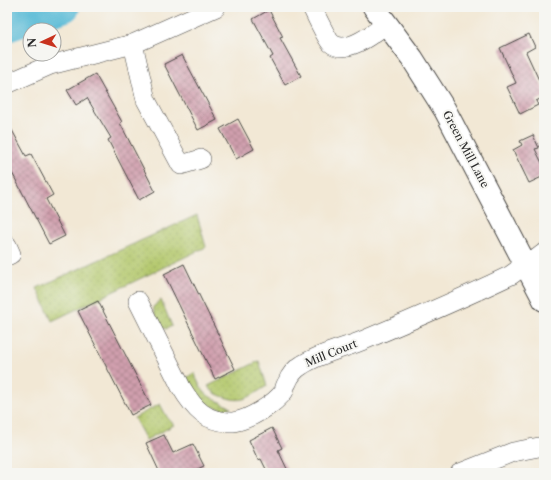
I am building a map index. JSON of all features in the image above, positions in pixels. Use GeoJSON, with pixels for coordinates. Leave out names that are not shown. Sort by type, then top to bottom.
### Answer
{"type":"FeatureCollection","features":[{"type":"Feature","properties":{"kind":"street"},"geometry":{"type":"LineString","coordinates":[[7,84],[50,65],[133,44],[216,7]]}},
{"type":"Feature","properties":{"kind":"street"},"geometry":{"type":"LineString","coordinates":[[312,7],[331,43],[342,48],[352,45],[380,15]]}},
{"type":"Feature","properties":{"kind":"street","name":"Green Mill Lane"},"geometry":{"type":"LineString","coordinates":[[380,15],[412,58],[445,110],[532,260],[544,300]]}},
{"type":"Feature","properties":{"kind":"street"},"geometry":{"type":"LineString","coordinates":[[133,44],[146,100],[181,165],[201,159]]}},
{"type":"Feature","properties":{"kind":"street"},"geometry":{"type":"LineString","coordinates":[[7,245],[11,254],[7,256]]}},
{"type":"Feature","properties":{"kind":"street","name":"Mill Court"},"geometry":{"type":"LineString","coordinates":[[138,301],[188,400],[207,418],[234,422],[244,419],[274,402],[284,390],[291,375],[307,362],[351,346],[456,302],[511,275],[532,260]]}},
{"type":"Feature","properties":{"kind":"street"},"geometry":{"type":"LineString","coordinates":[[460,473],[513,452],[544,446]]}},
{"type":"Feature","properties":{"kind":"green space"},"geometry":{"type":"Polygon","coordinates":[[[197,215],[206,247],[52,321],[37,288],[197,215]]]}},
{"type":"Feature","properties":{"kind":"green space"},"geometry":{"type":"Polygon","coordinates":[[[161,300],[172,326],[166,329],[161,327],[156,318],[153,307],[161,300]]]}},
{"type":"Feature","properties":{"kind":"green space"},"geometry":{"type":"Polygon","coordinates":[[[259,361],[267,386],[247,398],[237,400],[231,399],[215,393],[208,386],[259,361]]]}},
{"type":"Feature","properties":{"kind":"green space"},"geometry":{"type":"Polygon","coordinates":[[[194,373],[204,392],[211,398],[231,408],[224,409],[211,407],[201,402],[194,394],[186,378],[194,373]]]}},
{"type":"Feature","properties":{"kind":"green space"},"geometry":{"type":"Polygon","coordinates":[[[160,404],[167,417],[174,425],[146,440],[134,418],[160,404]]]}},
{"type":"Feature","properties":{"kind":"building"},"geometry":{"type":"Polygon","coordinates":[[[269,10],[283,37],[280,38],[301,76],[285,85],[270,58],[273,56],[253,19],[269,10]]]}},
{"type":"Feature","properties":{"kind":"building"},"geometry":{"type":"Polygon","coordinates":[[[529,34],[535,47],[526,52],[544,91],[544,97],[536,101],[538,105],[520,114],[507,87],[516,83],[500,48],[529,34]]]}},
{"type":"Feature","properties":{"kind":"building"},"geometry":{"type":"Polygon","coordinates":[[[182,55],[217,120],[198,130],[164,64],[182,55]]]}},
{"type":"Feature","properties":{"kind":"building"},"geometry":{"type":"Polygon","coordinates":[[[95,74],[122,122],[120,123],[155,191],[139,200],[108,140],[111,138],[87,98],[76,105],[67,90],[95,74]]]}},
{"type":"Feature","properties":{"kind":"building"},"geometry":{"type":"Polygon","coordinates":[[[238,119],[254,149],[236,159],[220,129],[238,119]]]}},
{"type":"Feature","properties":{"kind":"building"},"geometry":{"type":"Polygon","coordinates":[[[7,121],[26,156],[31,154],[53,195],[46,199],[65,236],[49,244],[7,163],[7,121]]]}},
{"type":"Feature","properties":{"kind":"building"},"geometry":{"type":"Polygon","coordinates":[[[533,135],[539,148],[535,149],[544,167],[544,176],[529,183],[513,150],[522,145],[520,141],[533,135]]]}},
{"type":"Feature","properties":{"kind":"building"},"geometry":{"type":"Polygon","coordinates":[[[184,264],[235,369],[215,379],[164,274],[184,264]]]}},
{"type":"Feature","properties":{"kind":"building"},"geometry":{"type":"Polygon","coordinates":[[[98,301],[151,405],[131,415],[78,311],[98,301]]]}},
{"type":"Feature","properties":{"kind":"building"},"geometry":{"type":"Polygon","coordinates":[[[272,428],[282,448],[278,450],[289,473],[268,473],[261,459],[258,460],[249,440],[272,428]]]}},
{"type":"Feature","properties":{"kind":"building"},"geometry":{"type":"Polygon","coordinates":[[[164,435],[173,453],[193,444],[204,466],[189,473],[160,473],[146,443],[164,435]]]}},
{"type":"Feature","properties":{"kind":"waterway"},"geometry":{"type":"LineString","coordinates":[[7,27],[65,7]]}}]}
